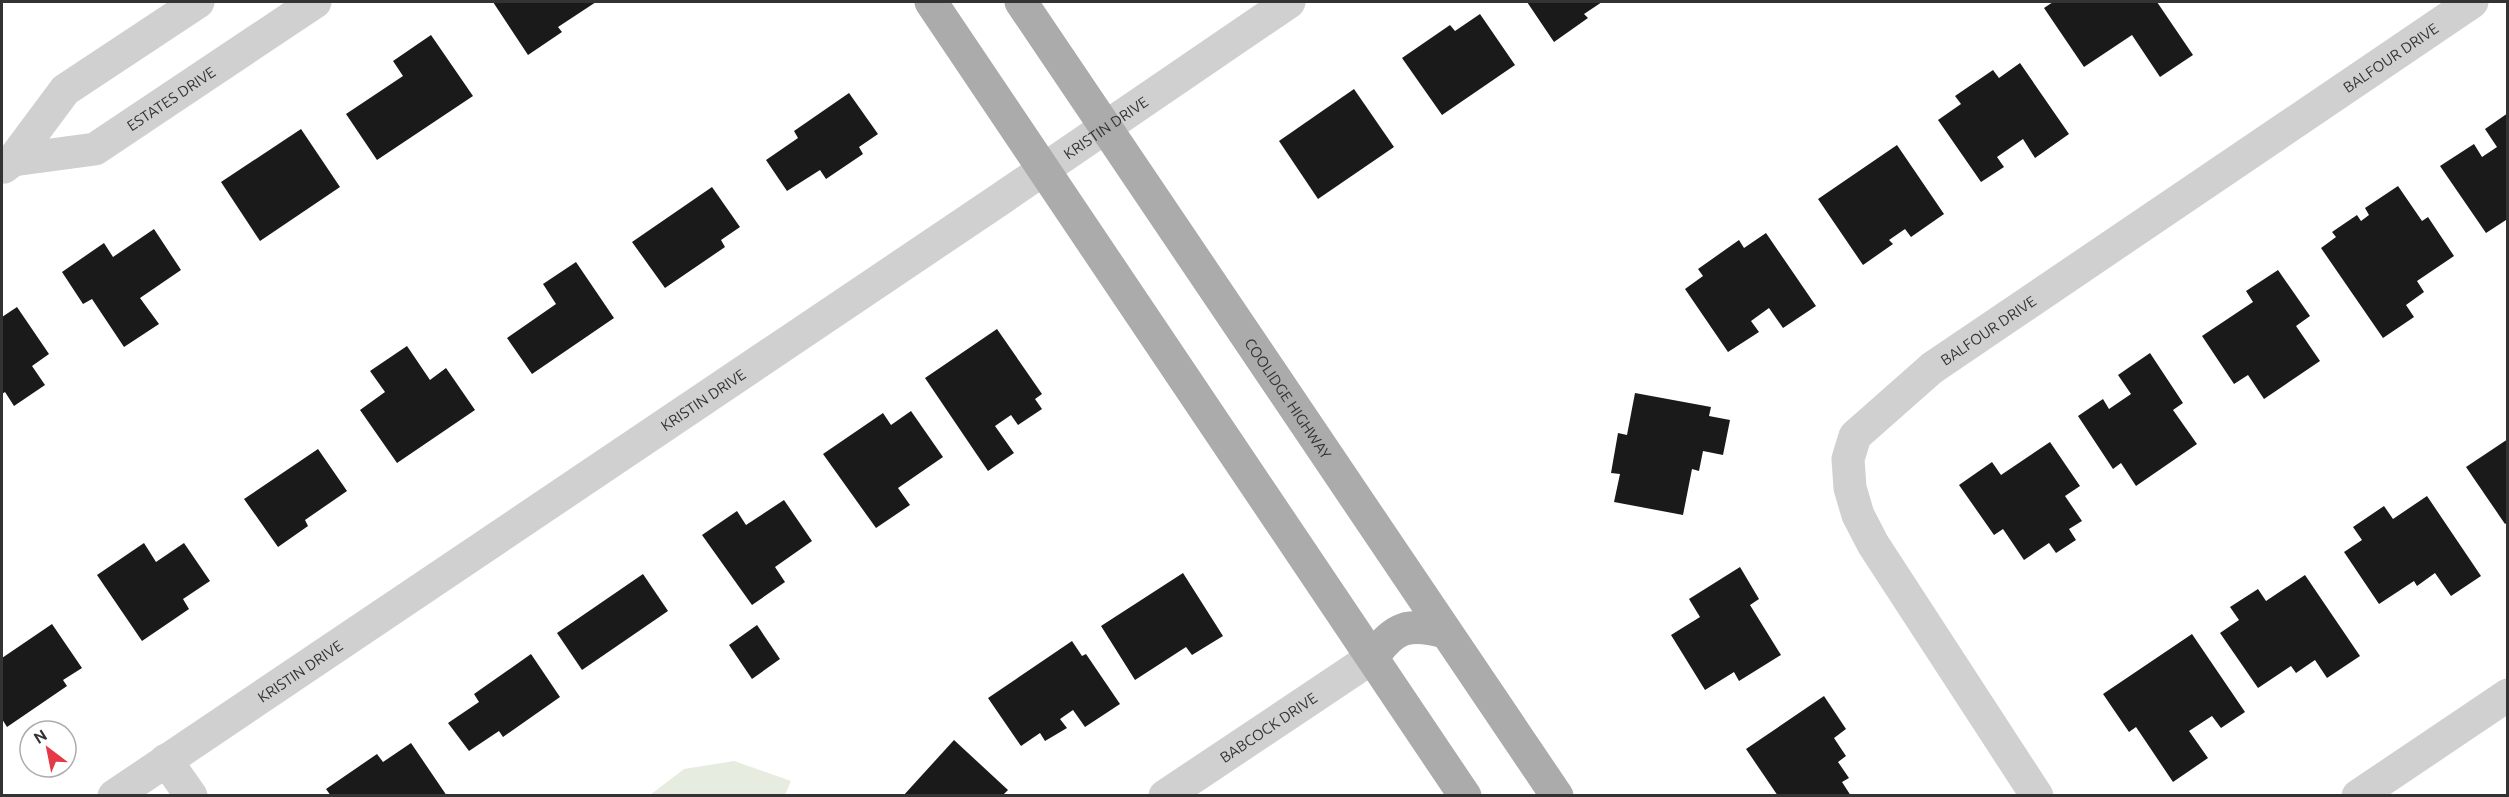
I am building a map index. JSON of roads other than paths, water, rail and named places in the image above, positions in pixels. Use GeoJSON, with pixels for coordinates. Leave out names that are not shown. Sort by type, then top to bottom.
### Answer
{"type":"FeatureCollection","features":[{"type":"Feature","properties":{"kind":"main road"},"geometry":{"type":"LineString","coordinates":[[931,2],[1465,795]]}},
{"type":"Feature","properties":{"kind":"main road","name":"COOLIDGE HIGHWAY"},"geometry":{"type":"LineString","coordinates":[[1021,2],[1557,795]]}},
{"type":"Feature","properties":{"kind":"main road"},"geometry":{"type":"LineString","coordinates":[[1373,657],[1393,633],[1408,627],[1425,626],[1445,632]]}},
{"type":"Feature","properties":{"kind":"street","name":"ESTATES DRIVE"},"geometry":{"type":"LineString","coordinates":[[8,165],[65,90],[198,2]]}},
{"type":"Feature","properties":{"kind":"street","name":"ESTATES DRIVE"},"geometry":{"type":"LineString","coordinates":[[8,165],[95,149],[315,2]]}},
{"type":"Feature","properties":{"kind":"street","name":"KRISTIN DRIVE"},"geometry":{"type":"LineString","coordinates":[[114,795],[1289,2]]}},
{"type":"Feature","properties":{"kind":"street","name":"BALFOUR DRIVE"},"geometry":{"type":"LineString","coordinates":[[2037,795],[1873,544],[1858,515],[1850,488],[1848,459],[1855,436],[1932,368],[2472,2]]}},
{"type":"Feature","properties":{"kind":"street","name":"BABCOCK DRIVE"},"geometry":{"type":"LineString","coordinates":[[1165,795],[1373,657]]}},
{"type":"Feature","properties":{"kind":"street"},"geometry":{"type":"LineString","coordinates":[[2358,795],[2508,695]]}},
{"type":"Feature","properties":{"kind":"street"},"geometry":{"type":"LineString","coordinates":[[166,760],[191,795]]}}]}
